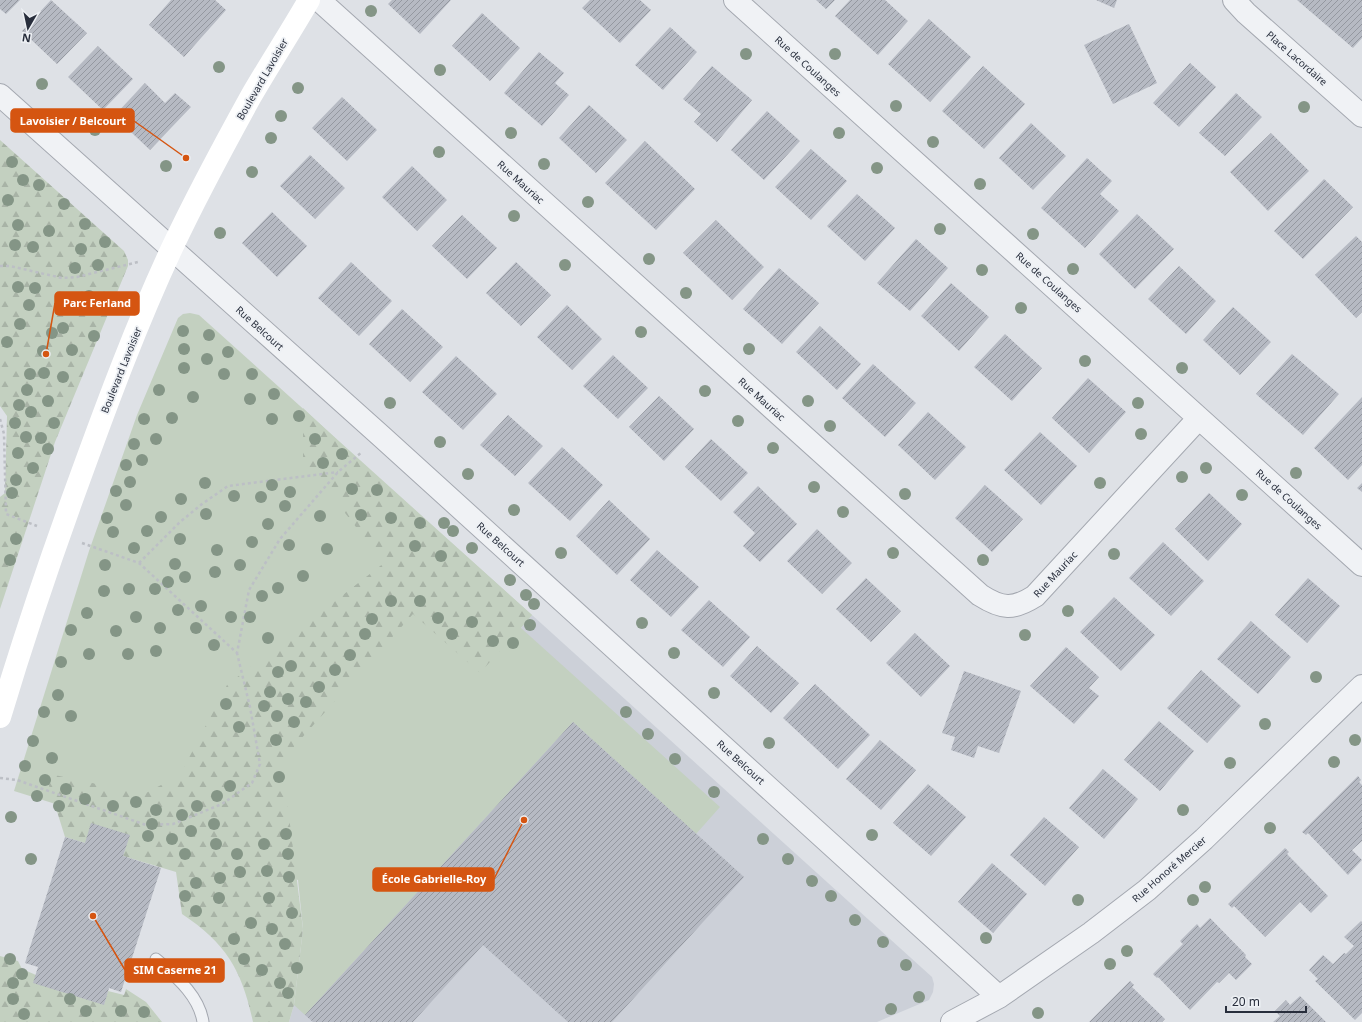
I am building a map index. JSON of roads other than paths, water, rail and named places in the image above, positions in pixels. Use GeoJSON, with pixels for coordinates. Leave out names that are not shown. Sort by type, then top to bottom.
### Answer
{"type":"FeatureCollection","features":[{"type":"Feature","properties":{"kind":"street","name":"Boulevard Lavoisier"},"geometry":{"type":"LineString","coordinates":[[0,717],[4,686],[107,403],[172,249],[250,97],[309,0]]}},
{"type":"Feature","properties":{"kind":"street","name":"Rue Mauriac"},"geometry":{"type":"LineString","coordinates":[[320,0],[980,595],[992,603],[1008,607],[1022,604],[1035,596],[1199,418]]}},
{"type":"Feature","properties":{"kind":"street","name":"Rue de Coulanges"},"geometry":{"type":"LineString","coordinates":[[735,0],[1362,565]]}},
{"type":"Feature","properties":{"kind":"street","name":"Place Lacordaire"},"geometry":{"type":"LineString","coordinates":[[1234,0],[1246,13],[1362,116]]}},
{"type":"Feature","properties":{"kind":"street","name":"Rue Belcourt"},"geometry":{"type":"LineString","coordinates":[[0,95],[381,436],[999,996]]}},
{"type":"Feature","properties":{"kind":"street","name":"Rue Honoré Mercier"},"geometry":{"type":"LineString","coordinates":[[952,1022],[999,996],[1091,933],[1147,890],[1204,839],[1362,686]]}},
{"type":"Feature","properties":{"kind":"lane"},"geometry":{"type":"LineString","coordinates":[[156,959],[184,984],[201,1012],[203,1022]]}},
{"type":"Feature","properties":{"kind":"place","name":"Lavoisier / Belcourt"},"geometry":{"type":"Point","coordinates":[186,158]}},
{"type":"Feature","properties":{"kind":"place","name":"Parc Ferland"},"geometry":{"type":"Point","coordinates":[46,354]}},
{"type":"Feature","properties":{"kind":"place","name":"École Gabrielle-Roy"},"geometry":{"type":"Point","coordinates":[524,820]}},
{"type":"Feature","properties":{"kind":"place","name":"SIM Caserne 21"},"geometry":{"type":"Point","coordinates":[93,916]}}]}
